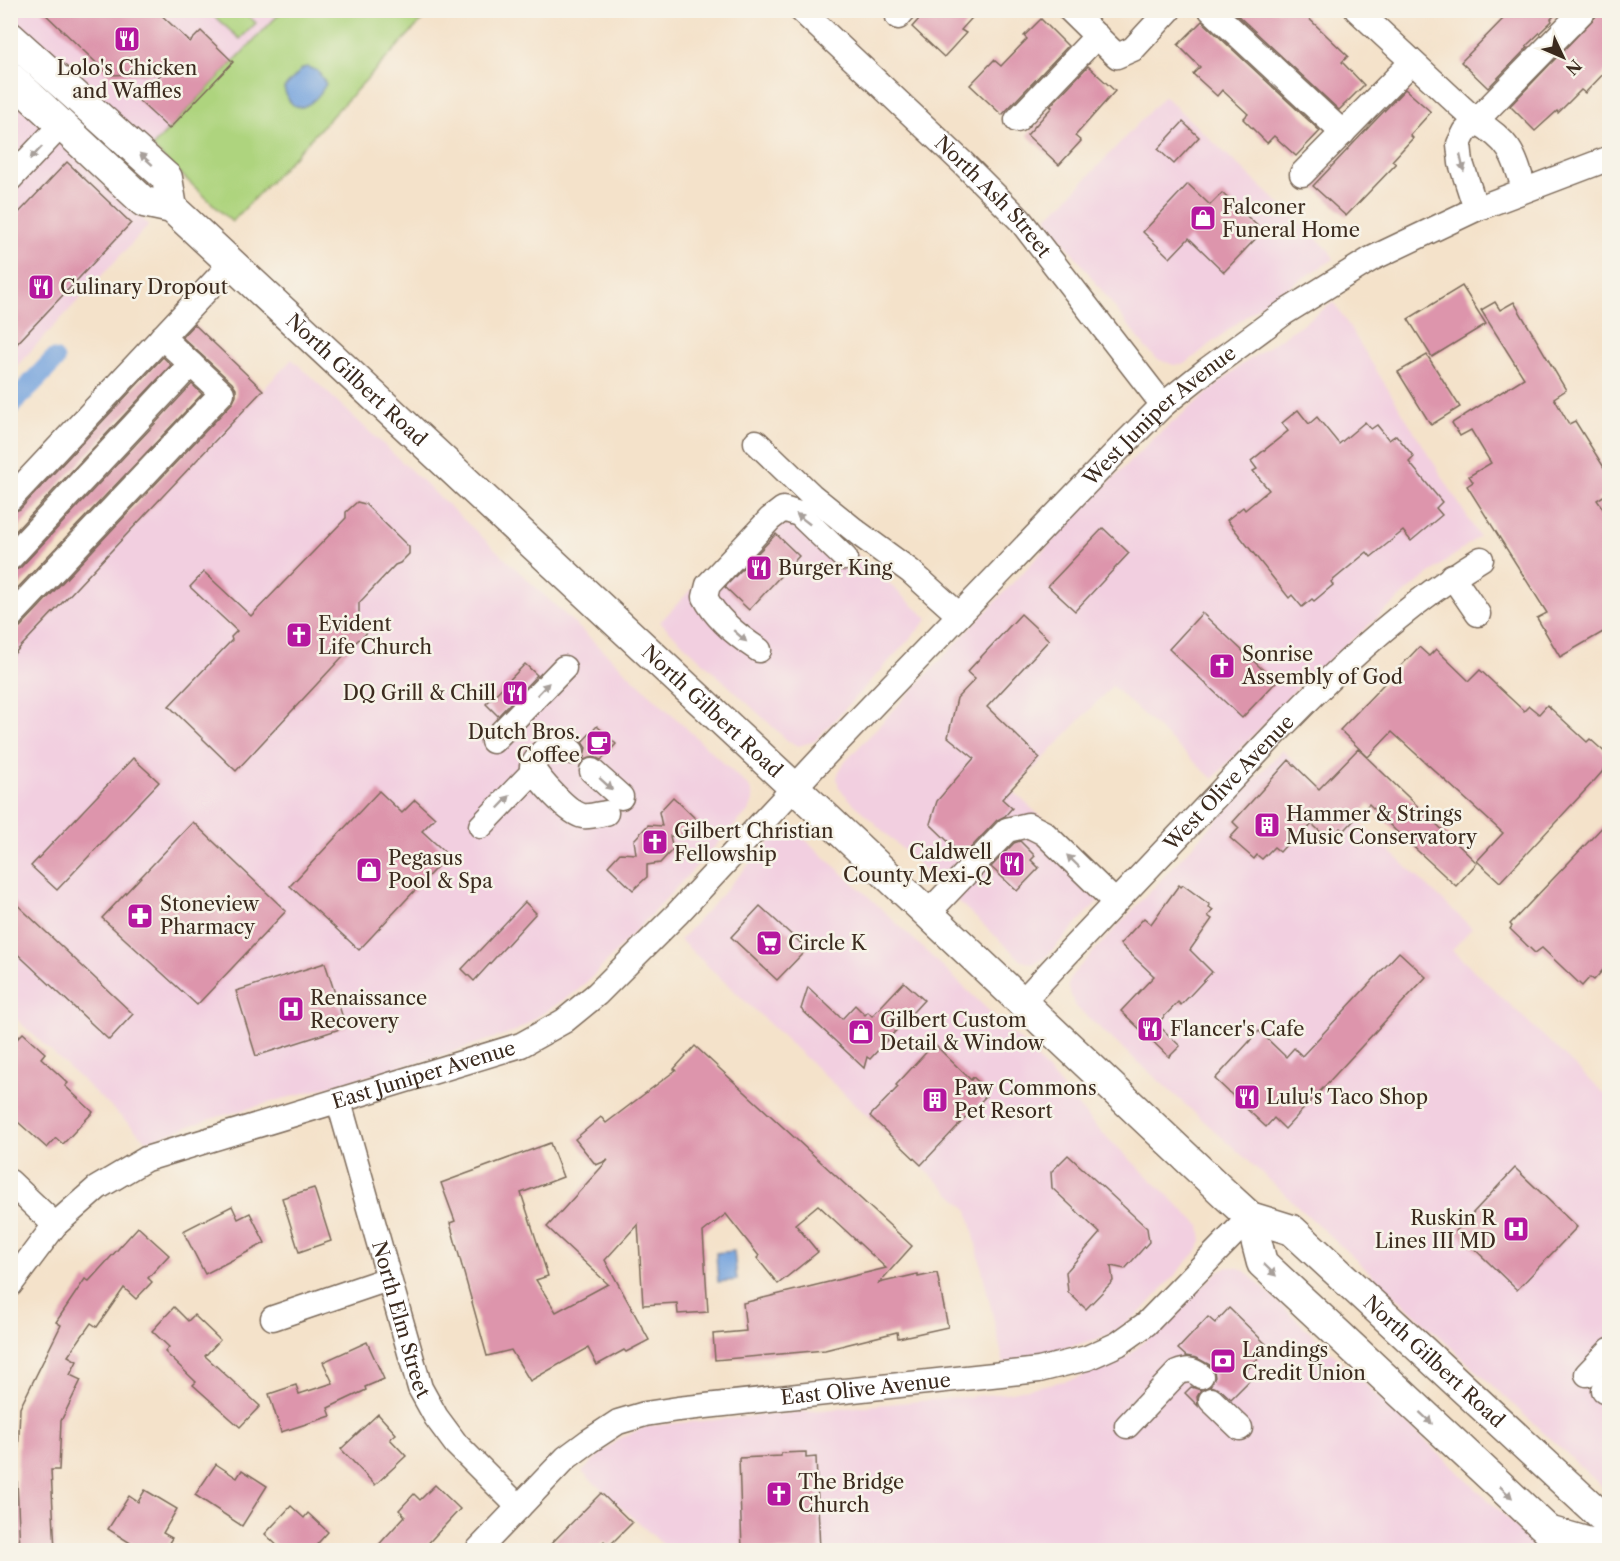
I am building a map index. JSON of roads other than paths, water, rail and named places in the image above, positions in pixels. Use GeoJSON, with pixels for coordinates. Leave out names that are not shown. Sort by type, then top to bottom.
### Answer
{"type":"FeatureCollection","features":[{"type":"Feature","properties":{"kind":"main road"},"geometry":{"type":"LineString","coordinates":[[10,37],[167,178],[172,208]]}},
{"type":"Feature","properties":{"kind":"main road","name":"North Gilbert Road"},"geometry":{"type":"LineString","coordinates":[[10,77],[144,201],[172,208],[232,262],[1250,1217],[1292,1230],[1610,1524]]}},
{"type":"Feature","properties":{"kind":"main road"},"geometry":{"type":"LineString","coordinates":[[1250,1217],[1262,1263],[1558,1541],[1593,1544],[1600,1551]]}},
{"type":"Feature","properties":{"kind":"street","name":"North Ash Street"},"geometry":{"type":"LineString","coordinates":[[801,10],[1020,220],[1163,405]]}},
{"type":"Feature","properties":{"kind":"street"},"geometry":{"type":"LineString","coordinates":[[1070,10],[1117,56],[1133,49],[1169,10]]}},
{"type":"Feature","properties":{"kind":"street"},"geometry":{"type":"LineString","coordinates":[[1211,10],[1343,133]]}},
{"type":"Feature","properties":{"kind":"street"},"geometry":{"type":"LineString","coordinates":[[1476,209],[1461,163],[1459,144],[1465,132],[1584,10]]}},
{"type":"Feature","properties":{"kind":"street"},"geometry":{"type":"LineString","coordinates":[[1361,12],[1476,121],[1493,131],[1514,155],[1524,189]]}},
{"type":"Feature","properties":{"kind":"street"},"geometry":{"type":"LineString","coordinates":[[1017,120],[1097,36]]}},
{"type":"Feature","properties":{"kind":"street"},"geometry":{"type":"LineString","coordinates":[[1302,174],[1412,62]]}},
{"type":"Feature","properties":{"kind":"street"},"geometry":{"type":"LineString","coordinates":[[10,179],[61,125]]}},
{"type":"Feature","properties":{"kind":"street","name":"West Juniper Avenue"},"geometry":{"type":"LineString","coordinates":[[795,789],[958,615],[1163,405],[1239,344],[1341,276],[1371,259],[1476,209],[1610,158]]}},
{"type":"Feature","properties":{"kind":"street"},"geometry":{"type":"LineString","coordinates":[[10,499],[232,262]]}},
{"type":"Feature","properties":{"kind":"street"},"geometry":{"type":"LineString","coordinates":[[10,617],[222,393],[162,337]]}},
{"type":"Feature","properties":{"kind":"street"},"geometry":{"type":"LineString","coordinates":[[10,558],[191,364]]}},
{"type":"Feature","properties":{"kind":"street"},"geometry":{"type":"LineString","coordinates":[[756,442],[811,495],[910,571],[958,615]]}},
{"type":"Feature","properties":{"kind":"street"},"geometry":{"type":"LineString","coordinates":[[759,650],[742,639],[710,607],[705,597],[708,585],[770,519],[783,509],[799,514],[845,558]]}},
{"type":"Feature","properties":{"kind":"street","name":"West Olive Avenue"},"geometry":{"type":"LineString","coordinates":[[1021,1003],[1324,682],[1382,629],[1452,576],[1481,559]]}},
{"type":"Feature","properties":{"kind":"street"},"geometry":{"type":"LineString","coordinates":[[1452,576],[1478,614]]}},
{"type":"Feature","properties":{"kind":"street"},"geometry":{"type":"LineString","coordinates":[[493,741],[564,668]]}},
{"type":"Feature","properties":{"kind":"street"},"geometry":{"type":"LineString","coordinates":[[481,826],[530,773],[539,754],[553,744],[561,742],[572,752]]}},
{"type":"Feature","properties":{"kind":"street"},"geometry":{"type":"LineString","coordinates":[[530,773],[582,816],[614,805],[592,771]]}},
{"type":"Feature","properties":{"kind":"street","name":"East Juniper Avenue"},"geometry":{"type":"LineString","coordinates":[[10,1285],[55,1225],[98,1188],[146,1159],[521,1045],[564,1021],[597,994],[643,948],[795,789]]}},
{"type":"Feature","properties":{"kind":"street"},"geometry":{"type":"LineString","coordinates":[[927,914],[1006,830],[1028,825],[1044,833],[1115,902]]}},
{"type":"Feature","properties":{"kind":"street","name":"North Elm Street"},"geometry":{"type":"LineString","coordinates":[[339,1102],[420,1388],[436,1418],[456,1444],[519,1507]]}},
{"type":"Feature","properties":{"kind":"street"},"geometry":{"type":"LineString","coordinates":[[10,1182],[55,1225]]}},
{"type":"Feature","properties":{"kind":"street","name":"East Olive Avenue"},"geometry":{"type":"LineString","coordinates":[[478,1551],[566,1458],[618,1422],[645,1414],[685,1408],[1039,1370],[1087,1358],[1118,1344],[1146,1324],[1250,1217]]}},
{"type":"Feature","properties":{"kind":"street"},"geometry":{"type":"LineString","coordinates":[[273,1318],[388,1279]]}},
{"type":"Feature","properties":{"kind":"street"},"geometry":{"type":"LineString","coordinates":[[1601,1380],[1610,1350]]}},
{"type":"Feature","properties":{"kind":"street"},"geometry":{"type":"LineString","coordinates":[[1128,1426],[1199,1387],[1243,1424]]}},
{"type":"Feature","properties":{"kind":"water"},"geometry":{"type":"Polygon","coordinates":[[[303,68],[318,71],[326,84],[310,103],[298,107],[293,105],[284,88],[303,68]]]}},
{"type":"Feature","properties":{"kind":"water"},"geometry":{"type":"Polygon","coordinates":[[[734,1251],[737,1280],[718,1282],[716,1253],[734,1251]]]}},
{"type":"Feature","properties":{"kind":"waterway"},"geometry":{"type":"LineString","coordinates":[[10,406],[54,360]]}},
{"type":"Feature","properties":{"kind":"place","name":"Lolo's Chicken and Waffles"},"geometry":{"type":"Point","coordinates":[127,39]}},
{"type":"Feature","properties":{"kind":"place","name":"Falconer Funeral Home"},"geometry":{"type":"Point","coordinates":[1203,218]}},
{"type":"Feature","properties":{"kind":"place","name":"Culinary Dropout"},"geometry":{"type":"Point","coordinates":[41,287]}},
{"type":"Feature","properties":{"kind":"place","name":"Burger King"},"geometry":{"type":"Point","coordinates":[759,568]}},
{"type":"Feature","properties":{"kind":"place","name":"Evident Life Church"},"geometry":{"type":"Point","coordinates":[299,635]}},
{"type":"Feature","properties":{"kind":"place","name":"Sonrise Assembly of God"},"geometry":{"type":"Point","coordinates":[1222,666]}},
{"type":"Feature","properties":{"kind":"place","name":"DQ Grill & Chill"},"geometry":{"type":"Point","coordinates":[515,693]}},
{"type":"Feature","properties":{"kind":"place","name":"Dutch Bros. Coffee"},"geometry":{"type":"Point","coordinates":[599,743]}},
{"type":"Feature","properties":{"kind":"place","name":"Hammer & Strings Music Conservatory"},"geometry":{"type":"Point","coordinates":[1267,825]}},
{"type":"Feature","properties":{"kind":"place","name":"Gilbert Christian Fellowship"},"geometry":{"type":"Point","coordinates":[655,842]}},
{"type":"Feature","properties":{"kind":"place","name":"Caldwell County Mexi-Q"},"geometry":{"type":"Point","coordinates":[1012,864]}},
{"type":"Feature","properties":{"kind":"place","name":"Pegasus Pool & Spa"},"geometry":{"type":"Point","coordinates":[369,870]}},
{"type":"Feature","properties":{"kind":"place","name":"Stoneview Pharmacy"},"geometry":{"type":"Point","coordinates":[140,916]}},
{"type":"Feature","properties":{"kind":"place","name":"Circle K"},"geometry":{"type":"Point","coordinates":[769,943]}},
{"type":"Feature","properties":{"kind":"place","name":"Renaissance Recovery"},"geometry":{"type":"Point","coordinates":[291,1009]}},
{"type":"Feature","properties":{"kind":"place","name":"Flancer's Cafe"},"geometry":{"type":"Point","coordinates":[1150,1029]}},
{"type":"Feature","properties":{"kind":"place","name":"Gilbert Custom Detail & Window"},"geometry":{"type":"Point","coordinates":[861,1032]}},
{"type":"Feature","properties":{"kind":"place","name":"Lulu's Taco Shop"},"geometry":{"type":"Point","coordinates":[1247,1097]}},
{"type":"Feature","properties":{"kind":"place","name":"Paw Commons Pet Resort"},"geometry":{"type":"Point","coordinates":[935,1100]}},
{"type":"Feature","properties":{"kind":"place","name":"Ruskin R Lines III MD"},"geometry":{"type":"Point","coordinates":[1516,1229]}},
{"type":"Feature","properties":{"kind":"place","name":"Landings Credit Union"},"geometry":{"type":"Point","coordinates":[1223,1361]}},
{"type":"Feature","properties":{"kind":"place","name":"The Bridge Church"},"geometry":{"type":"Point","coordinates":[779,1494]}}]}
